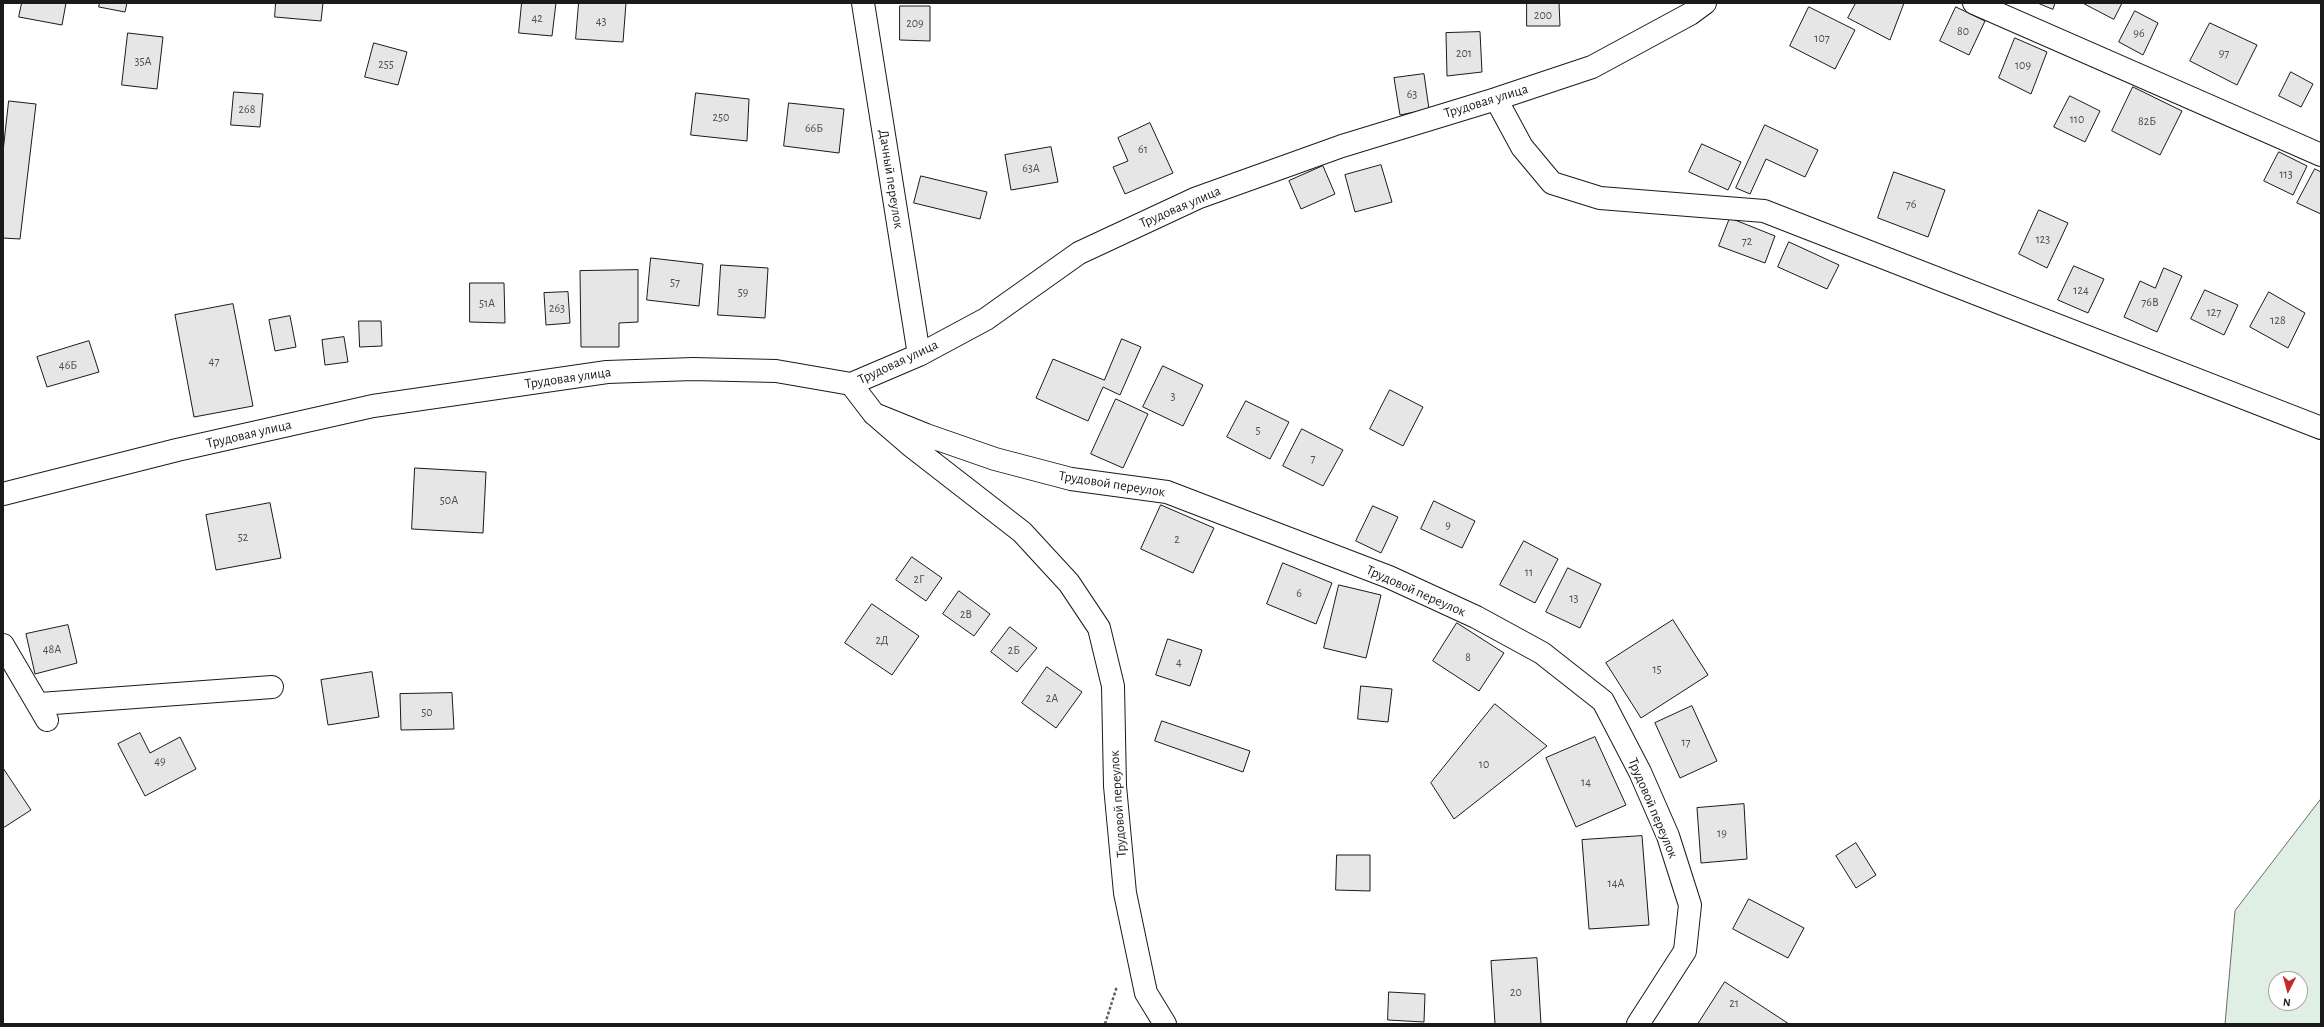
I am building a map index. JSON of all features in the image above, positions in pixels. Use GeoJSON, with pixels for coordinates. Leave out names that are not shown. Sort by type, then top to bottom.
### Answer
{"type":"FeatureCollection","features":[{"type":"Feature","properties":{"kind":"street"},"geometry":{"type":"LineString","coordinates":[[856,3],[863,3]]}},
{"type":"Feature","properties":{"kind":"street","name":"Дачный переулок"},"geometry":{"type":"LineString","coordinates":[[863,3],[919,355]]}},
{"type":"Feature","properties":{"kind":"street","name":"Трудовая улица"},"geometry":{"type":"LineString","coordinates":[[3,494],[177,450],[373,406],[607,372],[694,368],[776,372],[851,384],[919,355],[986,319],[1079,253],[1196,198],[1342,146],[1496,99],[1592,67],[1690,14],[1705,3]]}},
{"type":"Feature","properties":{"kind":"street"},"geometry":{"type":"LineString","coordinates":[[1974,3],[2321,155]]}},
{"type":"Feature","properties":{"kind":"street"},"geometry":{"type":"LineString","coordinates":[[1496,99],[1522,147],[1552,183],[1600,198],[1764,211],[2321,428]]}},
{"type":"Feature","properties":{"kind":"street","name":"Трудовой переулок"},"geometry":{"type":"LineString","coordinates":[[851,384],[874,414],[910,445],[1022,532],[1069,583],[1099,628],[1114,686],[1115,786],[1124,893],[1146,993],[1165,1024]]}},
{"type":"Feature","properties":{"kind":"street","name":"Трудовой переулок"},"geometry":{"type":"LineString","coordinates":[[874,414],[926,436],[995,459],[1064,477],[1167,492],[1388,577],[1476,617],[1542,653],[1603,701],[1640,772],[1668,836],[1690,905],[1685,951],[1638,1024]]}},
{"type":"Feature","properties":{"kind":"street"},"geometry":{"type":"LineString","coordinates":[[3,645],[43,712],[272,687]]}},
{"type":"Feature","properties":{"kind":"green space"},"geometry":{"type":"Polygon","coordinates":[[[2321,799],[2321,1024],[2225,1024],[2235,911],[2321,799]]]}},
{"type":"Feature","properties":{"kind":"building"},"geometry":{"type":"Polygon","coordinates":[[[22,3],[66,3],[62,25],[19,17],[22,3]]]}},
{"type":"Feature","properties":{"kind":"building"},"geometry":{"type":"Polygon","coordinates":[[[100,3],[127,3],[125,12],[99,7],[100,3]]]}},
{"type":"Feature","properties":{"kind":"building"},"geometry":{"type":"Polygon","coordinates":[[[276,3],[323,3],[321,21],[275,17],[276,3]]]}},
{"type":"Feature","properties":{"kind":"building"},"geometry":{"type":"Polygon","coordinates":[[[522,3],[556,3],[552,36],[519,33],[522,3]]]}},
{"type":"Feature","properties":{"kind":"building"},"geometry":{"type":"Polygon","coordinates":[[[579,3],[626,3],[623,42],[576,39],[579,3]]]}},
{"type":"Feature","properties":{"kind":"building"},"geometry":{"type":"Polygon","coordinates":[[[1527,3],[1559,3],[1560,26],[1527,26],[1527,3]]]}},
{"type":"Feature","properties":{"kind":"building"},"geometry":{"type":"Polygon","coordinates":[[[1856,3],[1904,3],[1890,40],[1848,18],[1856,3]]]}},
{"type":"Feature","properties":{"kind":"building"},"geometry":{"type":"Polygon","coordinates":[[[2038,3],[2055,3],[2053,9],[2038,3]]]}},
{"type":"Feature","properties":{"kind":"building"},"geometry":{"type":"Polygon","coordinates":[[[2083,3],[2122,3],[2114,19],[2083,3]]]}},
{"type":"Feature","properties":{"kind":"building"},"geometry":{"type":"Polygon","coordinates":[[[900,6],[930,6],[930,41],[900,40],[900,6]]]}},
{"type":"Feature","properties":{"kind":"building"},"geometry":{"type":"Polygon","coordinates":[[[1809,7],[1855,30],[1835,69],[1790,46],[1809,7]]]}},
{"type":"Feature","properties":{"kind":"building"},"geometry":{"type":"Polygon","coordinates":[[[1956,7],[1985,21],[1969,55],[1940,41],[1956,7]]]}},
{"type":"Feature","properties":{"kind":"building"},"geometry":{"type":"Polygon","coordinates":[[[2135,11],[2158,23],[2143,55],[2119,42],[2135,11]]]}},
{"type":"Feature","properties":{"kind":"building"},"geometry":{"type":"Polygon","coordinates":[[[2210,23],[2257,45],[2237,85],[2190,61],[2210,23]]]}},
{"type":"Feature","properties":{"kind":"building"},"geometry":{"type":"Polygon","coordinates":[[[1480,32],[1482,72],[1447,76],[1446,33],[1480,32]]]}},
{"type":"Feature","properties":{"kind":"building"},"geometry":{"type":"Polygon","coordinates":[[[128,33],[163,37],[157,89],[122,85],[128,33]]]}},
{"type":"Feature","properties":{"kind":"building"},"geometry":{"type":"Polygon","coordinates":[[[2015,38],[2047,52],[2031,94],[1999,78],[2015,38]]]}},
{"type":"Feature","properties":{"kind":"building"},"geometry":{"type":"Polygon","coordinates":[[[374,43],[407,52],[398,85],[365,77],[374,43]]]}},
{"type":"Feature","properties":{"kind":"building"},"geometry":{"type":"Polygon","coordinates":[[[2291,72],[2313,84],[2301,107],[2279,96],[2291,72]]]}},
{"type":"Feature","properties":{"kind":"building"},"geometry":{"type":"Polygon","coordinates":[[[1424,74],[1429,109],[1400,115],[1394,78],[1424,74]]]}},
{"type":"Feature","properties":{"kind":"building"},"geometry":{"type":"Polygon","coordinates":[[[2133,87],[2182,111],[2160,155],[2112,131],[2133,87]]]}},
{"type":"Feature","properties":{"kind":"building"},"geometry":{"type":"Polygon","coordinates":[[[234,92],[263,94],[260,127],[231,125],[234,92]]]}},
{"type":"Feature","properties":{"kind":"building"},"geometry":{"type":"Polygon","coordinates":[[[696,93],[749,99],[747,141],[691,135],[696,93]]]}},
{"type":"Feature","properties":{"kind":"building"},"geometry":{"type":"Polygon","coordinates":[[[2070,96],[2100,111],[2085,142],[2054,127],[2070,96]]]}},
{"type":"Feature","properties":{"kind":"building"},"geometry":{"type":"Polygon","coordinates":[[[9,101],[36,104],[20,239],[3,238],[3,152],[9,101]]]}},
{"type":"Feature","properties":{"kind":"building"},"geometry":{"type":"Polygon","coordinates":[[[789,103],[844,109],[839,153],[784,146],[789,103]]]}},
{"type":"Feature","properties":{"kind":"building"},"geometry":{"type":"Polygon","coordinates":[[[1150,123],[1173,173],[1125,194],[1113,167],[1128,161],[1118,138],[1150,123]]]}},
{"type":"Feature","properties":{"kind":"building"},"geometry":{"type":"Polygon","coordinates":[[[1765,125],[1818,150],[1805,177],[1766,159],[1750,194],[1736,188],[1765,125]]]}},
{"type":"Feature","properties":{"kind":"building"},"geometry":{"type":"Polygon","coordinates":[[[1702,144],[1741,162],[1728,190],[1689,172],[1702,144]]]}},
{"type":"Feature","properties":{"kind":"building"},"geometry":{"type":"Polygon","coordinates":[[[1051,147],[1058,182],[1011,190],[1005,155],[1051,147]]]}},
{"type":"Feature","properties":{"kind":"building"},"geometry":{"type":"Polygon","coordinates":[[[2279,152],[2307,166],[2293,195],[2264,181],[2279,152]]]}},
{"type":"Feature","properties":{"kind":"building"},"geometry":{"type":"Polygon","coordinates":[[[1381,165],[1392,202],[1355,212],[1345,175],[1381,165]]]}},
{"type":"Feature","properties":{"kind":"building"},"geometry":{"type":"Polygon","coordinates":[[[1323,166],[1335,194],[1301,209],[1289,181],[1323,166]]]}},
{"type":"Feature","properties":{"kind":"building"},"geometry":{"type":"Polygon","coordinates":[[[2315,169],[2321,172],[2321,214],[2297,203],[2315,169]]]}},
{"type":"Feature","properties":{"kind":"building"},"geometry":{"type":"Polygon","coordinates":[[[1894,172],[1945,190],[1928,237],[1878,218],[1894,172]]]}},
{"type":"Feature","properties":{"kind":"building"},"geometry":{"type":"Polygon","coordinates":[[[921,176],[987,192],[980,219],[914,203],[921,176]]]}},
{"type":"Feature","properties":{"kind":"building"},"geometry":{"type":"Polygon","coordinates":[[[2039,210],[2068,223],[2047,268],[2019,254],[2039,210]]]}},
{"type":"Feature","properties":{"kind":"building"},"geometry":{"type":"Polygon","coordinates":[[[1730,218],[1775,236],[1765,263],[1719,246],[1730,218]]]}},
{"type":"Feature","properties":{"kind":"building"},"geometry":{"type":"Polygon","coordinates":[[[1789,242],[1839,265],[1827,289],[1778,267],[1789,242]]]}},
{"type":"Feature","properties":{"kind":"building"},"geometry":{"type":"Polygon","coordinates":[[[651,258],[703,264],[699,306],[647,300],[651,258]]]}},
{"type":"Feature","properties":{"kind":"building"},"geometry":{"type":"Polygon","coordinates":[[[721,265],[768,268],[765,318],[718,315],[721,265]]]}},
{"type":"Feature","properties":{"kind":"building"},"geometry":{"type":"Polygon","coordinates":[[[2074,266],[2104,279],[2088,313],[2058,300],[2074,266]]]}},
{"type":"Feature","properties":{"kind":"building"},"geometry":{"type":"Polygon","coordinates":[[[2164,268],[2182,276],[2157,332],[2124,317],[2140,281],[2155,288],[2164,268]]]}},
{"type":"Feature","properties":{"kind":"building"},"geometry":{"type":"Polygon","coordinates":[[[638,270],[638,322],[619,323],[619,347],[581,347],[580,271],[638,270]]]}},
{"type":"Feature","properties":{"kind":"building"},"geometry":{"type":"Polygon","coordinates":[[[470,283],[504,283],[505,323],[470,322],[470,283]]]}},
{"type":"Feature","properties":{"kind":"building"},"geometry":{"type":"Polygon","coordinates":[[[2205,290],[2238,305],[2224,335],[2191,319],[2205,290]]]}},
{"type":"Feature","properties":{"kind":"building"},"geometry":{"type":"Polygon","coordinates":[[[568,292],[570,323],[546,325],[544,293],[568,292]]]}},
{"type":"Feature","properties":{"kind":"building"},"geometry":{"type":"Polygon","coordinates":[[[2269,292],[2305,313],[2288,348],[2250,327],[2269,292]]]}},
{"type":"Feature","properties":{"kind":"building"},"geometry":{"type":"Polygon","coordinates":[[[233,304],[253,406],[194,417],[175,315],[233,304]]]}},
{"type":"Feature","properties":{"kind":"building"},"geometry":{"type":"Polygon","coordinates":[[[290,316],[296,347],[275,351],[269,320],[290,316]]]}},
{"type":"Feature","properties":{"kind":"building"},"geometry":{"type":"Polygon","coordinates":[[[359,321],[381,321],[382,346],[360,347],[359,321]]]}},
{"type":"Feature","properties":{"kind":"building"},"geometry":{"type":"Polygon","coordinates":[[[344,337],[348,362],[325,365],[322,340],[344,337]]]}},
{"type":"Feature","properties":{"kind":"building"},"geometry":{"type":"Polygon","coordinates":[[[1122,339],[1141,347],[1120,395],[1103,387],[1088,421],[1036,398],[1053,359],[1104,380],[1122,339]]]}},
{"type":"Feature","properties":{"kind":"building"},"geometry":{"type":"Polygon","coordinates":[[[89,341],[99,372],[47,387],[37,357],[89,341]]]}},
{"type":"Feature","properties":{"kind":"building"},"geometry":{"type":"Polygon","coordinates":[[[1163,366],[1203,385],[1183,426],[1143,407],[1163,366]]]}},
{"type":"Feature","properties":{"kind":"building"},"geometry":{"type":"Polygon","coordinates":[[[1390,390],[1423,407],[1403,446],[1370,429],[1390,390]]]}},
{"type":"Feature","properties":{"kind":"building"},"geometry":{"type":"Polygon","coordinates":[[[1116,399],[1148,414],[1123,468],[1091,454],[1116,399]]]}},
{"type":"Feature","properties":{"kind":"building"},"geometry":{"type":"Polygon","coordinates":[[[1246,401],[1289,422],[1270,459],[1227,437],[1246,401]]]}},
{"type":"Feature","properties":{"kind":"building"},"geometry":{"type":"Polygon","coordinates":[[[1302,429],[1343,450],[1323,486],[1283,466],[1302,429]]]}},
{"type":"Feature","properties":{"kind":"building"},"geometry":{"type":"Polygon","coordinates":[[[415,468],[486,472],[483,533],[412,529],[415,468]]]}},
{"type":"Feature","properties":{"kind":"building"},"geometry":{"type":"Polygon","coordinates":[[[1434,501],[1475,521],[1462,548],[1421,529],[1434,501]]]}},
{"type":"Feature","properties":{"kind":"building"},"geometry":{"type":"Polygon","coordinates":[[[270,503],[281,558],[216,570],[206,515],[270,503]]]}},
{"type":"Feature","properties":{"kind":"building"},"geometry":{"type":"Polygon","coordinates":[[[1161,505],[1214,528],[1193,573],[1141,549],[1161,505]]]}},
{"type":"Feature","properties":{"kind":"building"},"geometry":{"type":"Polygon","coordinates":[[[1373,506],[1398,517],[1381,553],[1356,541],[1373,506]]]}},
{"type":"Feature","properties":{"kind":"building"},"geometry":{"type":"Polygon","coordinates":[[[1524,541],[1558,559],[1535,603],[1500,585],[1524,541]]]}},
{"type":"Feature","properties":{"kind":"building"},"geometry":{"type":"Polygon","coordinates":[[[912,557],[942,578],[926,601],[896,580],[912,557]]]}},
{"type":"Feature","properties":{"kind":"building"},"geometry":{"type":"Polygon","coordinates":[[[1283,563],[1332,583],[1316,624],[1267,604],[1283,563]]]}},
{"type":"Feature","properties":{"kind":"building"},"geometry":{"type":"Polygon","coordinates":[[[1568,568],[1601,584],[1580,628],[1546,612],[1568,568]]]}},
{"type":"Feature","properties":{"kind":"building"},"geometry":{"type":"Polygon","coordinates":[[[1339,585],[1381,595],[1366,658],[1324,648],[1339,585]]]}},
{"type":"Feature","properties":{"kind":"building"},"geometry":{"type":"Polygon","coordinates":[[[959,591],[990,614],[974,636],[943,614],[959,591]]]}},
{"type":"Feature","properties":{"kind":"building"},"geometry":{"type":"Polygon","coordinates":[[[872,604],[919,636],[892,675],[845,643],[872,604]]]}},
{"type":"Feature","properties":{"kind":"building"},"geometry":{"type":"Polygon","coordinates":[[[1673,620],[1708,675],[1641,718],[1606,663],[1673,620]]]}},
{"type":"Feature","properties":{"kind":"building"},"geometry":{"type":"Polygon","coordinates":[[[1457,623],[1504,653],[1479,691],[1433,661],[1457,623]]]}},
{"type":"Feature","properties":{"kind":"building"},"geometry":{"type":"Polygon","coordinates":[[[68,625],[77,663],[35,674],[26,634],[68,625]]]}},
{"type":"Feature","properties":{"kind":"building"},"geometry":{"type":"Polygon","coordinates":[[[1010,627],[1037,648],[1017,672],[991,652],[1010,627]]]}},
{"type":"Feature","properties":{"kind":"building"},"geometry":{"type":"Polygon","coordinates":[[[1168,639],[1202,650],[1190,686],[1156,675],[1168,639]]]}},
{"type":"Feature","properties":{"kind":"building"},"geometry":{"type":"Polygon","coordinates":[[[1047,667],[1082,692],[1056,728],[1022,703],[1047,667]]]}},
{"type":"Feature","properties":{"kind":"building"},"geometry":{"type":"Polygon","coordinates":[[[372,672],[379,717],[328,725],[321,680],[372,672]]]}},
{"type":"Feature","properties":{"kind":"building"},"geometry":{"type":"Polygon","coordinates":[[[1361,686],[1392,689],[1388,722],[1358,719],[1361,686]]]}},
{"type":"Feature","properties":{"kind":"building"},"geometry":{"type":"Polygon","coordinates":[[[452,693],[454,729],[401,730],[400,694],[452,693]]]}},
{"type":"Feature","properties":{"kind":"building"},"geometry":{"type":"Polygon","coordinates":[[[1495,704],[1547,746],[1454,819],[1431,783],[1495,704]]]}},
{"type":"Feature","properties":{"kind":"building"},"geometry":{"type":"Polygon","coordinates":[[[1692,706],[1717,761],[1680,778],[1655,723],[1692,706]]]}},
{"type":"Feature","properties":{"kind":"building"},"geometry":{"type":"Polygon","coordinates":[[[1162,721],[1250,751],[1243,772],[1155,741],[1162,721]]]}},
{"type":"Feature","properties":{"kind":"building"},"geometry":{"type":"Polygon","coordinates":[[[140,733],[150,753],[180,737],[196,769],[145,796],[118,744],[140,733]]]}},
{"type":"Feature","properties":{"kind":"building"},"geometry":{"type":"Polygon","coordinates":[[[1595,737],[1626,805],[1576,827],[1546,758],[1595,737]]]}},
{"type":"Feature","properties":{"kind":"building"},"geometry":{"type":"Polygon","coordinates":[[[3,768],[31,810],[3,828],[3,768]]]}},
{"type":"Feature","properties":{"kind":"building"},"geometry":{"type":"Polygon","coordinates":[[[1744,804],[1747,859],[1701,863],[1697,808],[1744,804]]]}},
{"type":"Feature","properties":{"kind":"building"},"geometry":{"type":"Polygon","coordinates":[[[1642,836],[1649,925],[1589,929],[1582,840],[1642,836]]]}},
{"type":"Feature","properties":{"kind":"building"},"geometry":{"type":"Polygon","coordinates":[[[1856,843],[1876,875],[1856,888],[1836,856],[1856,843]]]}},
{"type":"Feature","properties":{"kind":"building"},"geometry":{"type":"Polygon","coordinates":[[[1337,855],[1370,855],[1370,891],[1336,890],[1337,855]]]}},
{"type":"Feature","properties":{"kind":"building"},"geometry":{"type":"Polygon","coordinates":[[[1749,899],[1804,928],[1788,958],[1733,929],[1749,899]]]}},
{"type":"Feature","properties":{"kind":"building"},"geometry":{"type":"Polygon","coordinates":[[[1537,958],[1541,1024],[1495,1024],[1491,961],[1537,958]]]}},
{"type":"Feature","properties":{"kind":"building"},"geometry":{"type":"Polygon","coordinates":[[[1725,982],[1789,1024],[1698,1024],[1725,982]]]}},
{"type":"Feature","properties":{"kind":"building"},"geometry":{"type":"Polygon","coordinates":[[[1389,992],[1425,994],[1424,1022],[1388,1020],[1389,992]]]}}]}
